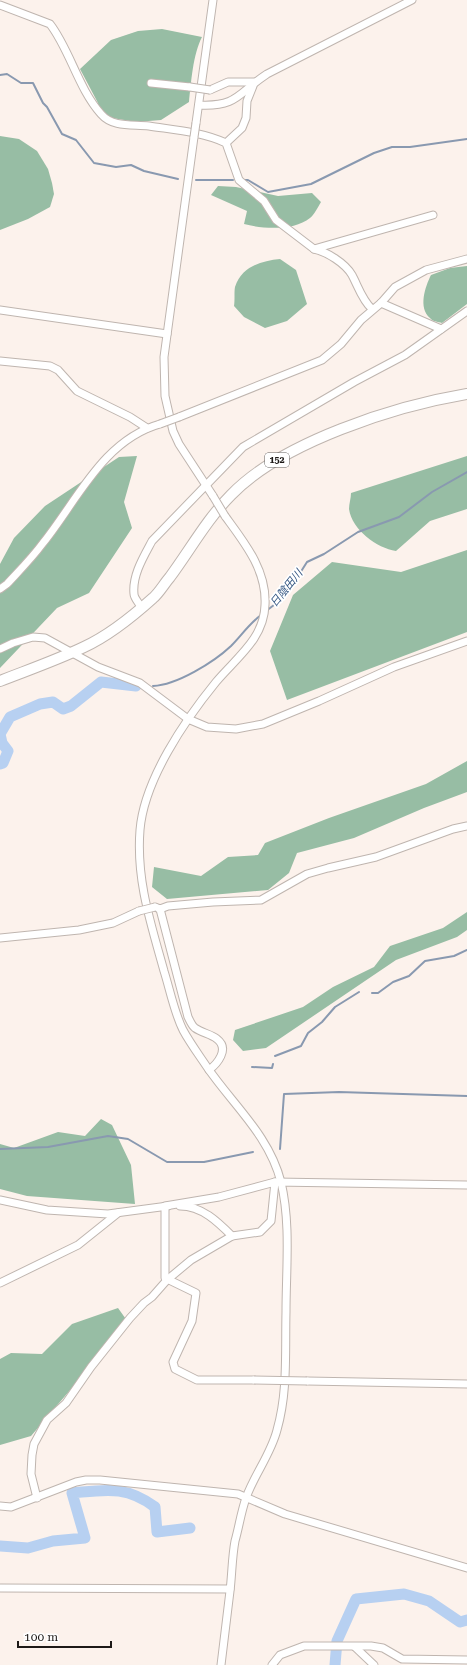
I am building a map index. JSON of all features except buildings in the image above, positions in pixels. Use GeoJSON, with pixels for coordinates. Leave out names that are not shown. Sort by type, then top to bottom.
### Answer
{"type":"FeatureCollection","features":[{"type":"Feature","properties":{"kind":"highway","name":"152"},"geometry":{"type":"LineString","coordinates":[[0,681],[71,652],[105,635],[154,598],[182,562],[210,520],[231,494],[269,464],[298,448],[368,420],[445,398],[467,394]]}},
{"type":"Feature","properties":{"kind":"street"},"geometry":{"type":"LineString","coordinates":[[213,0],[164,358],[166,396],[173,431],[179,444],[225,516],[253,556],[264,583],[266,605],[262,622],[247,650],[218,680],[188,719],[163,761],[148,796],[140,828],[139,861],[140,880],[150,921],[175,1009],[183,1030],[209,1070],[247,1116],[262,1138],[273,1159],[287,1217],[284,1397],[277,1434],[246,1497],[234,1546],[221,1665]]}},
{"type":"Feature","properties":{"kind":"street"},"geometry":{"type":"LineString","coordinates":[[199,105],[229,103],[240,97],[255,82],[267,74],[410,0]]}},
{"type":"Feature","properties":{"kind":"street"},"geometry":{"type":"LineString","coordinates":[[0,5],[40,18],[50,24],[91,101],[102,115],[113,122],[148,126],[214,138],[226,143],[239,180],[264,201],[276,220],[314,249],[345,266],[351,274],[366,304],[372,309]]}},
{"type":"Feature","properties":{"kind":"street"},"geometry":{"type":"LineString","coordinates":[[151,82],[210,90],[228,82],[255,82]]}},
{"type":"Feature","properties":{"kind":"street"},"geometry":{"type":"LineString","coordinates":[[226,143],[242,128],[246,118],[247,101],[255,82]]}},
{"type":"Feature","properties":{"kind":"street"},"geometry":{"type":"LineString","coordinates":[[314,249],[433,215]]}},
{"type":"Feature","properties":{"kind":"street"},"geometry":{"type":"LineString","coordinates":[[0,589],[7,584],[43,543],[107,457],[124,441],[147,428],[322,360],[341,344],[372,309],[381,303],[395,287],[426,270],[467,259]]}},
{"type":"Feature","properties":{"kind":"street"},"geometry":{"type":"LineString","coordinates":[[381,303],[441,329]]}},
{"type":"Feature","properties":{"kind":"street"},"geometry":{"type":"LineString","coordinates":[[0,310],[167,334]]}},
{"type":"Feature","properties":{"kind":"street"},"geometry":{"type":"LineString","coordinates":[[141,607],[134,595],[136,578],[152,541],[243,446],[354,382],[405,355],[467,311]]}},
{"type":"Feature","properties":{"kind":"street"},"geometry":{"type":"LineString","coordinates":[[0,361],[50,366],[58,370],[76,391],[130,416],[147,428]]}},
{"type":"Feature","properties":{"kind":"street"},"geometry":{"type":"LineString","coordinates":[[0,649],[33,637],[45,638],[98,667],[140,683],[188,719],[207,727],[236,729],[263,724],[319,701],[394,667],[467,641]]}},
{"type":"Feature","properties":{"kind":"street"},"geometry":{"type":"LineString","coordinates":[[0,938],[79,930],[113,923],[139,911],[168,906],[261,900],[307,874],[376,857],[454,829],[467,826]]}},
{"type":"Feature","properties":{"kind":"street"},"geometry":{"type":"LineString","coordinates":[[157,908],[188,1017],[193,1027],[218,1039],[221,1045],[222,1051],[219,1061],[209,1070]]}},
{"type":"Feature","properties":{"kind":"street"},"geometry":{"type":"LineString","coordinates":[[37,1498],[31,1474],[32,1455],[34,1444],[47,1420],[66,1403],[130,1318],[167,1280],[191,1260],[232,1236],[260,1232],[271,1222],[278,1182]]}},
{"type":"Feature","properties":{"kind":"street"},"geometry":{"type":"LineString","coordinates":[[0,1200],[47,1210],[108,1214],[219,1198],[278,1182],[467,1185]]}},
{"type":"Feature","properties":{"kind":"street"},"geometry":{"type":"LineString","coordinates":[[165,1206],[184,1206],[202,1211],[216,1220],[232,1236]]}},
{"type":"Feature","properties":{"kind":"street"},"geometry":{"type":"LineString","coordinates":[[165,1206],[165,1278],[196,1293],[192,1321],[173,1362],[175,1369],[197,1380],[467,1384]]}},
{"type":"Feature","properties":{"kind":"street"},"geometry":{"type":"LineString","coordinates":[[0,1282],[78,1245],[118,1213]]}},
{"type":"Feature","properties":{"kind":"street"},"geometry":{"type":"LineString","coordinates":[[0,1506],[11,1507],[86,1480],[238,1494],[255,1503],[285,1514],[467,1568]]}},
{"type":"Feature","properties":{"kind":"street"},"geometry":{"type":"LineString","coordinates":[[0,1588],[230,1589]]}},
{"type":"Feature","properties":{"kind":"street"},"geometry":{"type":"LineString","coordinates":[[272,1665],[280,1656],[304,1646],[383,1648],[402,1659],[467,1660]]}},
{"type":"Feature","properties":{"kind":"street"},"geometry":{"type":"LineString","coordinates":[[355,1647],[374,1665]]}},
{"type":"Feature","properties":{"kind":"green space"},"geometry":{"type":"Polygon","coordinates":[[[162,29],[202,37],[194,60],[189,102],[161,120],[136,122],[100,116],[98,103],[80,69],[111,40],[138,31],[162,29]]]}},
{"type":"Feature","properties":{"kind":"green space"},"geometry":{"type":"Polygon","coordinates":[[[0,136],[19,139],[37,151],[48,169],[54,194],[50,207],[28,219],[0,230],[0,136]]]}},
{"type":"Feature","properties":{"kind":"green space"},"geometry":{"type":"Polygon","coordinates":[[[218,186],[236,187],[278,196],[312,193],[321,202],[311,217],[296,225],[278,228],[252,226],[244,224],[247,211],[211,195],[218,186]]]}},
{"type":"Feature","properties":{"kind":"green space"},"geometry":{"type":"Polygon","coordinates":[[[280,259],[296,270],[307,304],[287,321],[265,328],[244,317],[234,306],[235,287],[242,274],[247,269],[259,263],[280,259]]]}},
{"type":"Feature","properties":{"kind":"green space"},"geometry":{"type":"Polygon","coordinates":[[[467,266],[467,304],[442,323],[432,320],[426,314],[423,303],[425,291],[431,275],[450,268],[467,266]]]}},
{"type":"Feature","properties":{"kind":"green space"},"geometry":{"type":"Polygon","coordinates":[[[137,456],[124,502],[132,528],[89,593],[57,608],[0,668],[0,564],[14,538],[45,506],[119,457],[137,456]]]}},
{"type":"Feature","properties":{"kind":"green space"},"geometry":{"type":"Polygon","coordinates":[[[467,456],[467,509],[430,521],[396,551],[381,546],[366,537],[351,517],[349,509],[351,493],[467,456]]]}},
{"type":"Feature","properties":{"kind":"green space"},"geometry":{"type":"Polygon","coordinates":[[[467,550],[467,632],[287,700],[270,651],[293,595],[332,562],[401,572],[467,550]]]}},
{"type":"Feature","properties":{"kind":"green space"},"geometry":{"type":"Polygon","coordinates":[[[467,761],[467,792],[424,808],[354,838],[297,853],[289,873],[268,890],[167,899],[152,887],[154,867],[201,876],[228,857],[258,855],[265,843],[329,818],[426,784],[467,761]]]}},
{"type":"Feature","properties":{"kind":"green space"},"geometry":{"type":"Polygon","coordinates":[[[467,912],[467,930],[457,937],[396,960],[266,1048],[243,1051],[233,1040],[235,1030],[303,1007],[333,987],[374,967],[390,946],[443,928],[467,912]]]}},
{"type":"Feature","properties":{"kind":"green space"},"geometry":{"type":"Polygon","coordinates":[[[101,1119],[112,1125],[131,1165],[135,1204],[27,1196],[0,1189],[0,1144],[14,1148],[58,1132],[85,1136],[101,1119]]]}},
{"type":"Feature","properties":{"kind":"green space"},"geometry":{"type":"Polygon","coordinates":[[[118,1308],[128,1322],[31,1436],[0,1445],[0,1359],[11,1353],[42,1354],[72,1324],[118,1308]]]}},
{"type":"Feature","properties":{"kind":"waterway"},"geometry":{"type":"LineString","coordinates":[[0,75],[7,74],[21,83],[33,83],[62,134],[76,140],[94,163],[116,167],[131,165],[144,171],[178,179]]}},
{"type":"Feature","properties":{"kind":"waterway"},"geometry":{"type":"LineString","coordinates":[[244,180],[248,180],[268,192],[311,184],[374,153],[392,147],[410,147],[467,139]]}},
{"type":"Feature","properties":{"kind":"waterway"},"geometry":{"type":"LineString","coordinates":[[196,180],[233,180]]}},
{"type":"Feature","properties":{"kind":"waterway","name":"日陰田川"},"geometry":{"type":"LineString","coordinates":[[266,611],[274,605],[277,595],[295,581],[307,562],[324,554],[358,532],[399,517],[432,492],[467,472]]}},
{"type":"Feature","properties":{"kind":"waterway","name":"日陰田川"},"geometry":{"type":"LineString","coordinates":[[153,686],[173,682],[195,672],[215,659],[231,646],[261,615]]}},
{"type":"Feature","properties":{"kind":"waterway","name":"日陰田川"},"geometry":{"type":"LineString","coordinates":[[0,764],[3,763],[8,751],[2,743],[0,734],[10,717],[40,704],[53,702],[63,709],[71,706],[101,682],[136,686]]}},
{"type":"Feature","properties":{"kind":"waterway"},"geometry":{"type":"LineString","coordinates":[[372,993],[378,993],[393,982],[409,976],[425,961],[454,956],[467,950]]}},
{"type":"Feature","properties":{"kind":"waterway"},"geometry":{"type":"LineString","coordinates":[[275,1056],[301,1046],[308,1033],[322,1022],[335,1007],[359,992]]}},
{"type":"Feature","properties":{"kind":"waterway"},"geometry":{"type":"LineString","coordinates":[[252,1067],[272,1068],[273,1064]]}},
{"type":"Feature","properties":{"kind":"waterway"},"geometry":{"type":"LineString","coordinates":[[280,1149],[284,1094],[339,1092],[467,1096]]}},
{"type":"Feature","properties":{"kind":"waterway"},"geometry":{"type":"LineString","coordinates":[[0,1149],[48,1147],[108,1136],[128,1139],[167,1162],[204,1162],[253,1152]]}},
{"type":"Feature","properties":{"kind":"waterway"},"geometry":{"type":"LineString","coordinates":[[0,1546],[28,1548],[53,1541],[85,1538],[72,1493],[105,1490],[125,1492],[134,1495],[155,1507],[157,1532],[190,1528]]}},
{"type":"Feature","properties":{"kind":"waterway"},"geometry":{"type":"LineString","coordinates":[[335,1665],[337,1641],[356,1599],[404,1594],[429,1601],[460,1622],[467,1620]]}}]}
